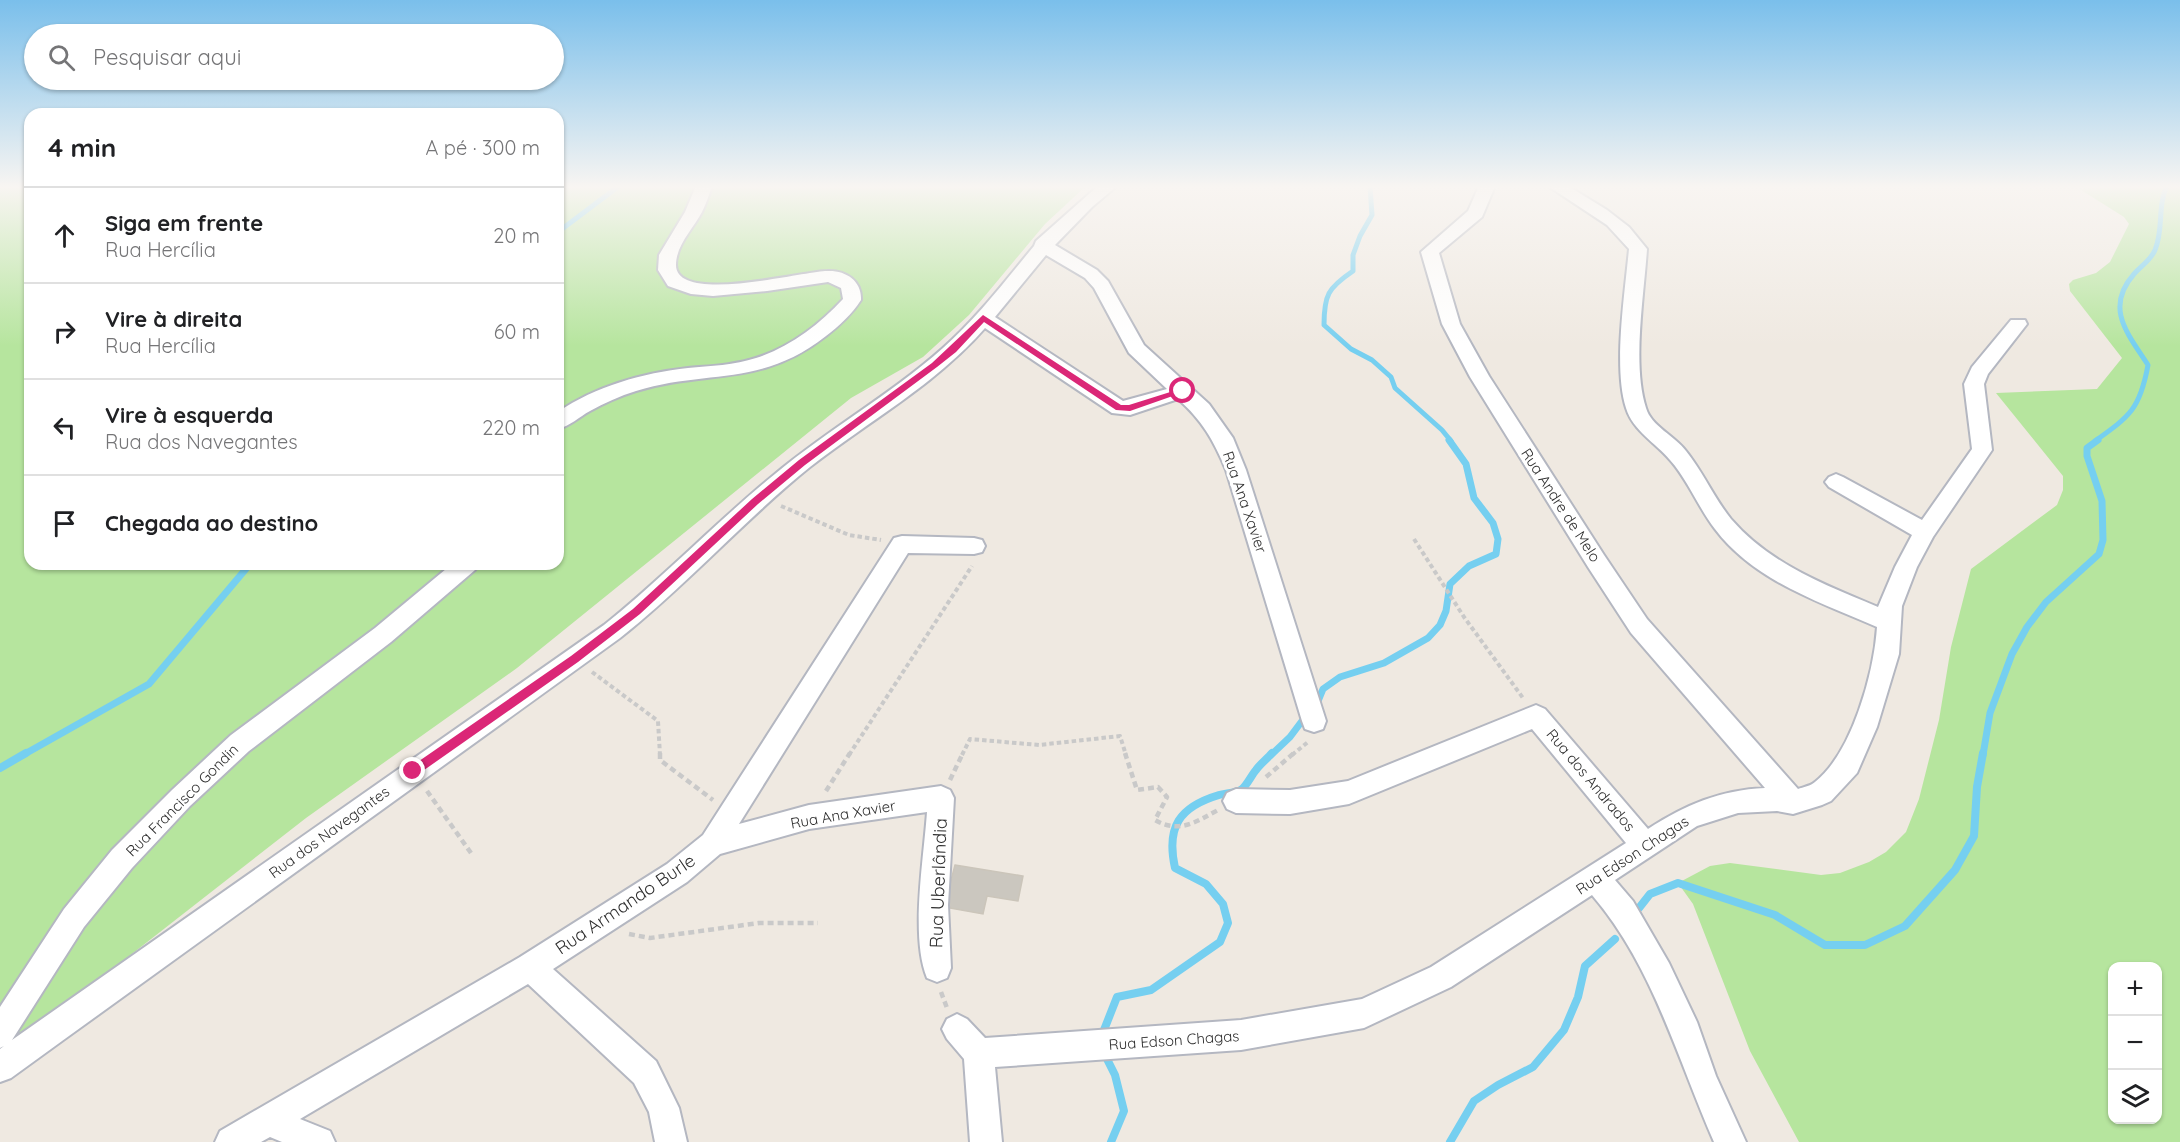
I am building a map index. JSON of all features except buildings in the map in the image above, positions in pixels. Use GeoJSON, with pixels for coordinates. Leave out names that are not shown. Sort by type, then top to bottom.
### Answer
{"type":"FeatureCollection","features":[{"type":"Feature","properties":{"kind":"street"},"geometry":{"type":"LineString","coordinates":[[564,417],[576,408],[620,390],[677,376],[709,374],[764,363],[818,333],[852,300],[853,293],[849,284],[828,276],[735,290],[702,291],[684,287],[671,279],[666,271],[668,260],[679,239]]}},
{"type":"Feature","properties":{"kind":"street","name":"Rua dos Navegantes"},"geometry":{"type":"LineString","coordinates":[[0,1067],[156,958],[413,771],[575,659],[637,611],[762,495],[953,350],[983,318],[1048,239]]}},
{"type":"Feature","properties":{"kind":"street","name":"Rua Andre de Melo"},"geometry":{"type":"LineString","coordinates":[[1445,239],[1430,252],[1451,324],[1480,377],[1639,626],[1793,802]]}},
{"type":"Feature","properties":{"kind":"street"},"geometry":{"type":"LineString","coordinates":[[1631,239],[1638,249],[1630,350],[1633,396],[1636,410],[1644,422],[1678,454],[1722,523],[1741,544],[1759,559],[1800,585],[1889,622]]}},
{"type":"Feature","properties":{"kind":"street","name":"Rua Ana Xavier"},"geometry":{"type":"LineString","coordinates":[[1042,245],[1091,274],[1102,285],[1136,349],[1202,410],[1223,438],[1236,470],[1312,715]]}},
{"type":"Feature","properties":{"kind":"street"},"geometry":{"type":"LineString","coordinates":[[983,318],[1119,408],[1130,408],[1183,391]]}},
{"type":"Feature","properties":{"kind":"street","name":"Rua Edson Chagas"},"geometry":{"type":"LineString","coordinates":[[979,1053],[1241,1035],[1364,1014],[1442,978],[1514,929],[1689,818],[1720,805],[1738,801],[1793,802],[1822,793],[1841,773],[1855,752],[1865,727],[1887,654],[1890,606],[1895,592],[1925,532],[1982,450],[1974,384],[1984,366],[2018,324]]}},
{"type":"Feature","properties":{"kind":"street"},"geometry":{"type":"LineString","coordinates":[[1836,482],[1925,532]]}},
{"type":"Feature","properties":{"kind":"street"},"geometry":{"type":"LineString","coordinates":[[902,544],[974,546]]}},
{"type":"Feature","properties":{"kind":"street","name":"Rua Armando Burle"},"geometry":{"type":"LineString","coordinates":[[231,1142],[530,967],[677,873],[712,844],[902,544]]}},
{"type":"Feature","properties":{"kind":"street","name":"Rua Francisco Gondin"},"geometry":{"type":"LineString","coordinates":[[0,1033],[74,918],[122,859],[187,792],[240,743],[382,635],[459,570]]}},
{"type":"Feature","properties":{"kind":"street"},"geometry":{"type":"LineString","coordinates":[[1236,801],[1290,802],[1349,792],[1536,716]]}},
{"type":"Feature","properties":{"kind":"street","name":"Rua dos Andrados"},"geometry":{"type":"LineString","coordinates":[[1536,716],[1646,845]]}},
{"type":"Feature","properties":{"kind":"street","name":"Rua Ana Xavier"},"geometry":{"type":"LineString","coordinates":[[712,844],[809,817],[941,798]]}},
{"type":"Feature","properties":{"kind":"street","name":"Rua Uberlândia"},"geometry":{"type":"LineString","coordinates":[[937,968],[934,951],[935,905],[941,798]]}},
{"type":"Feature","properties":{"kind":"street"},"geometry":{"type":"LineString","coordinates":[[1596,879],[1623,910],[1659,973],[1687,1032],[1702,1079],[1730,1142]]}},
{"type":"Feature","properties":{"kind":"street"},"geometry":{"type":"LineString","coordinates":[[530,967],[645,1072],[664,1108],[671,1142]]}},
{"type":"Feature","properties":{"kind":"street"},"geometry":{"type":"LineString","coordinates":[[957,1029],[979,1053],[986,1142]]}},
{"type":"Feature","properties":{"kind":"street"},"geometry":{"type":"LineString","coordinates":[[267,1120],[319,1142]]}},
{"type":"Feature","properties":{"kind":"path"},"geometry":{"type":"LineString","coordinates":[[762,495],[788,511],[849,535],[902,544]]}},
{"type":"Feature","properties":{"kind":"path"},"geometry":{"type":"LineString","coordinates":[[1414,539],[1460,610],[1536,716]]}},
{"type":"Feature","properties":{"kind":"path"},"geometry":{"type":"LineString","coordinates":[[809,817],[980,553],[980,549],[974,546]]}},
{"type":"Feature","properties":{"kind":"path"},"geometry":{"type":"LineString","coordinates":[[575,659],[658,721],[660,760],[731,813]]}},
{"type":"Feature","properties":{"kind":"path"},"geometry":{"type":"LineString","coordinates":[[941,798],[970,739],[1039,745],[1119,736],[1137,790],[1158,787],[1167,797],[1155,820],[1166,828],[1174,829]]}},
{"type":"Feature","properties":{"kind":"path"},"geometry":{"type":"LineString","coordinates":[[413,771],[471,853]]}},
{"type":"Feature","properties":{"kind":"path"},"geometry":{"type":"LineString","coordinates":[[650,938],[759,923],[818,923]]}},
{"type":"Feature","properties":{"kind":"path"},"geometry":{"type":"LineString","coordinates":[[937,968],[942,995],[957,1029]]}},
{"type":"Feature","properties":{"kind":"green space"},"geometry":{"type":"Polygon","coordinates":[[[0,239],[24,239],[24,570],[564,570],[564,239],[1032,239],[969,315],[923,357],[851,398],[517,668],[306,818],[0,1057],[0,239]]]}},
{"type":"Feature","properties":{"kind":"green space"},"geometry":{"type":"Polygon","coordinates":[[[2121,239],[2180,239],[2180,1142],[1799,1142],[1750,1051],[1693,904],[1678,883],[1710,866],[1730,863],[1821,875],[1840,873],[1869,862],[1886,852],[1906,832],[1919,799],[1939,720],[1951,647],[1971,569],[2057,505],[2063,490],[2063,476],[1996,393],[2097,389],[2122,358],[2070,291],[2069,284],[2073,280],[2096,273],[2110,262],[2121,239]]]}},
{"type":"Feature","properties":{"kind":"waterway"},"geometry":{"type":"LineString","coordinates":[[1359,239],[1353,255],[1353,271],[1338,282],[1329,293],[1325,306],[1324,325],[1351,349],[1372,360],[1391,377],[1395,388],[1442,430],[1451,441]]}},
{"type":"Feature","properties":{"kind":"waterway"},"geometry":{"type":"LineString","coordinates":[[2095,441],[2117,425],[2132,410],[2145,380],[2148,365],[2122,321],[2121,298],[2125,286],[2151,257],[2158,239]]}},
{"type":"Feature","properties":{"kind":"waterway"},"geometry":{"type":"LineString","coordinates":[[1316,706],[1323,689],[1340,677],[1384,663],[1428,638],[1440,625],[1446,611],[1450,584],[1469,566],[1496,554],[1498,539],[1493,523],[1474,498],[1466,464],[1449,440]]}},
{"type":"Feature","properties":{"kind":"waterway"},"geometry":{"type":"LineString","coordinates":[[1983,755],[1990,713],[2012,654],[2027,627],[2046,602],[2099,554],[2103,540],[2102,501],[2087,456],[2087,448],[2098,440]]}},
{"type":"Feature","properties":{"kind":"waterway"},"geometry":{"type":"LineString","coordinates":[[23,755],[149,684],[245,570]]}},
{"type":"Feature","properties":{"kind":"waterway"},"geometry":{"type":"LineString","coordinates":[[1271,755],[1290,737],[1308,713]]}},
{"type":"Feature","properties":{"kind":"waterway"},"geometry":{"type":"LineString","coordinates":[[0,768],[26,753]]}},
{"type":"Feature","properties":{"kind":"waterway"},"geometry":{"type":"LineString","coordinates":[[1104,1036],[1104,1030],[1117,997],[1151,990],[1220,942],[1228,923],[1223,904],[1206,884],[1175,868],[1172,841],[1174,830],[1185,813],[1194,806],[1219,795],[1242,789],[1272,753]]}},
{"type":"Feature","properties":{"kind":"waterway"},"geometry":{"type":"LineString","coordinates":[[1639,908],[1650,894],[1678,883],[1775,915],[1825,945],[1865,945],[1905,926],[1955,870],[1974,836],[1977,787],[1983,753]]}},
{"type":"Feature","properties":{"kind":"waterway"},"geometry":{"type":"LineString","coordinates":[[1450,1142],[1474,1101],[1498,1085],[1533,1067],[1564,1030],[1578,997],[1585,966],[1615,939]]}},
{"type":"Feature","properties":{"kind":"waterway"},"geometry":{"type":"LineString","coordinates":[[1104,1053],[1115,1075],[1124,1111],[1111,1142]]}},
{"type":"Feature","properties":{"kind":"route"},"geometry":{"type":"LineString","coordinates":[[413,771],[575,659],[637,611],[755,501],[802,462],[953,350],[983,318],[1119,408],[1130,408],[1183,391]]}}]}
